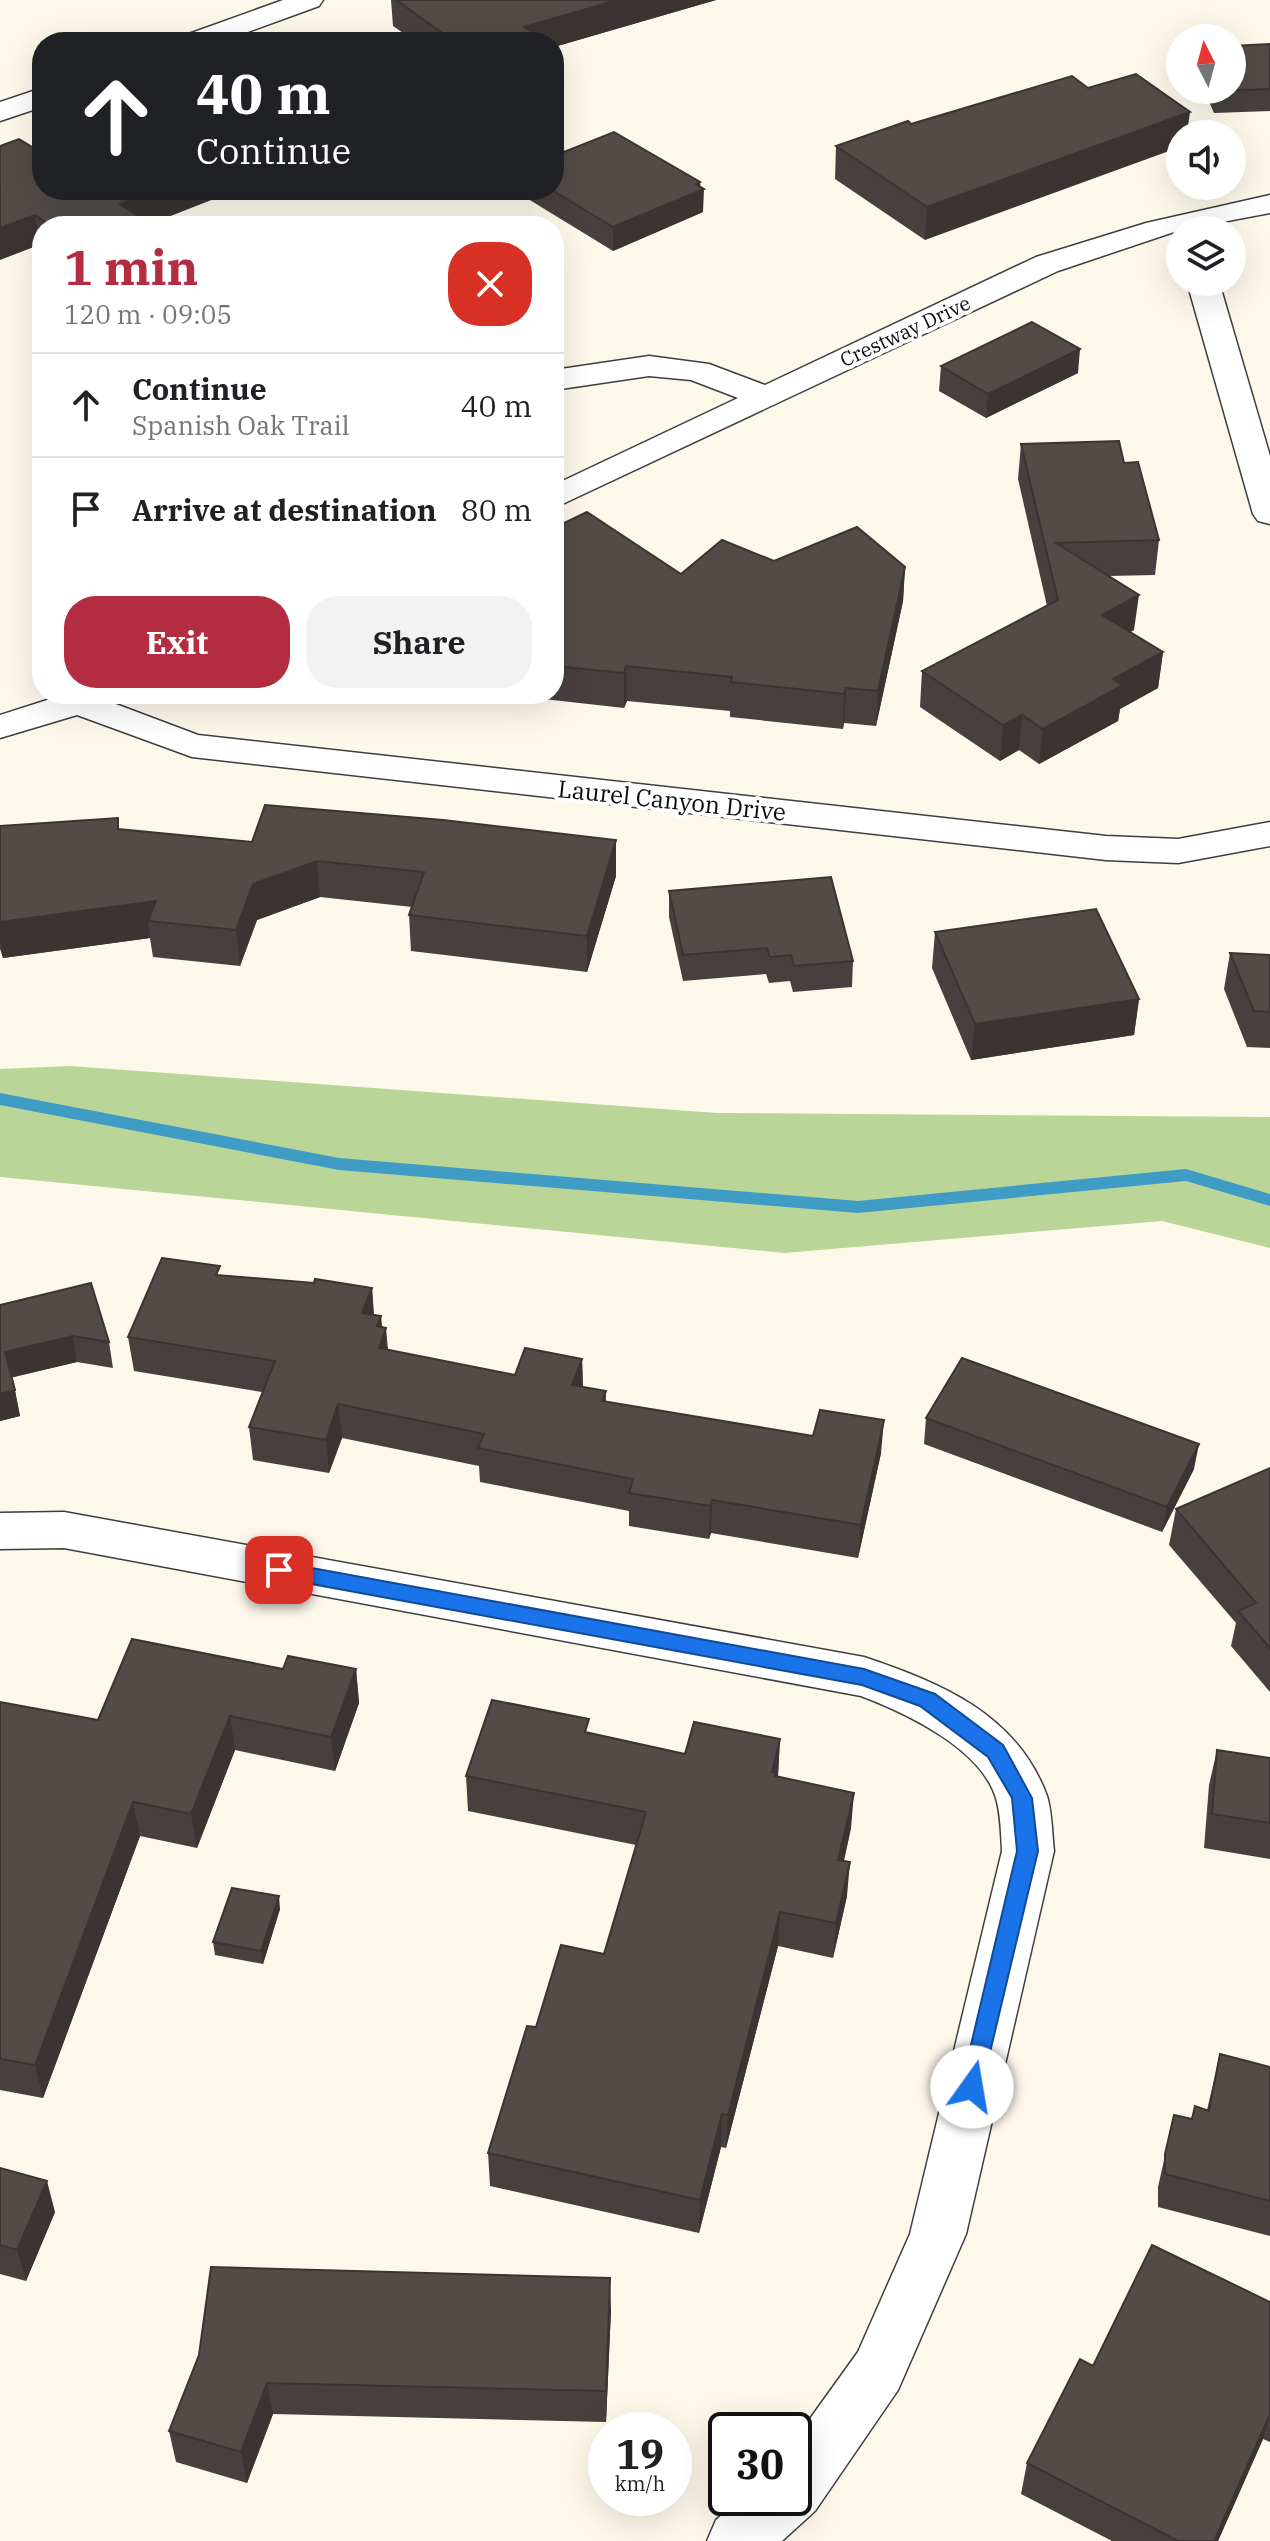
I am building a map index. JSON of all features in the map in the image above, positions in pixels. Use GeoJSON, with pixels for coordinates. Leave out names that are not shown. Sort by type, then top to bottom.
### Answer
{"type":"FeatureCollection","features":[{"type":"Feature","properties":{"kind":"street"},"geometry":{"type":"LineString","coordinates":[[221,32],[309,0]]}},
{"type":"Feature","properties":{"kind":"street"},"geometry":{"type":"LineString","coordinates":[[0,112],[32,101]]}},
{"type":"Feature","properties":{"kind":"street","name":"Crestway Drive"},"geometry":{"type":"LineString","coordinates":[[1223,216],[1270,204]]}},
{"type":"Feature","properties":{"kind":"street","name":"Crestway Drive"},"geometry":{"type":"LineString","coordinates":[[564,493],[1047,264],[1111,240],[1166,229]]}},
{"type":"Feature","properties":{"kind":"street"},"geometry":{"type":"LineString","coordinates":[[1207,296],[1270,514]]}},
{"type":"Feature","properties":{"kind":"street"},"geometry":{"type":"LineString","coordinates":[[564,379],[649,366],[697,371],[765,397]]}},
{"type":"Feature","properties":{"kind":"street"},"geometry":{"type":"LineString","coordinates":[[0,727],[73,704]]}},
{"type":"Feature","properties":{"kind":"street","name":"Laurel Canyon Drive"},"geometry":{"type":"LineString","coordinates":[[104,704],[192,746],[1074,845],[1178,851],[1270,834]]}},
{"type":"Feature","properties":{"kind":"street"},"geometry":{"type":"LineString","coordinates":[[0,1531],[64,1530],[864,1677],[927,1700],[996,1751],[1022,1798],[1028,1851],[938,2234],[878,2371],[812,2465]]}},
{"type":"Feature","properties":{"kind":"street"},"geometry":{"type":"LineString","coordinates":[[737,2541],[765,2516]]}},
{"type":"Feature","properties":{"kind":"green space"},"geometry":{"type":"Polygon","coordinates":[[[70,1066],[717,1113],[1270,1117],[1270,1248],[1162,1221],[784,1253],[0,1177],[0,1069],[70,1066]]]}},
{"type":"Feature","properties":{"kind":"building"},"geometry":{"type":"Polygon","coordinates":[[[396,0],[617,0],[524,27],[532,32],[441,32],[396,0]]]}},
{"type":"Feature","properties":{"kind":"building"},"geometry":{"type":"Polygon","coordinates":[[[1270,44],[1270,89],[1246,90],[1246,45],[1270,44]]]}},
{"type":"Feature","properties":{"kind":"building"},"geometry":{"type":"Polygon","coordinates":[[[1136,74],[1166,95],[1166,104],[1179,104],[1190,112],[927,207],[836,146],[908,121],[911,124],[1072,76],[1088,88],[1136,74]]]}},
{"type":"Feature","properties":{"kind":"building"},"geometry":{"type":"Polygon","coordinates":[[[614,132],[700,182],[696,184],[704,189],[613,227],[564,197],[564,152],[614,132]]]}},
{"type":"Feature","properties":{"kind":"building"},"geometry":{"type":"Polygon","coordinates":[[[19,139],[32,147],[32,200],[131,200],[120,204],[138,216],[35,215],[0,228],[0,146],[19,139]]]}},
{"type":"Feature","properties":{"kind":"building"},"geometry":{"type":"Polygon","coordinates":[[[1032,322],[1080,349],[988,394],[941,366],[1032,322]]]}},
{"type":"Feature","properties":{"kind":"building"},"geometry":{"type":"Polygon","coordinates":[[[1119,441],[1124,463],[1138,462],[1159,540],[1056,543],[1139,595],[1102,615],[1163,652],[1113,679],[1123,685],[1043,729],[1022,715],[1003,725],[922,671],[1058,600],[1021,444],[1119,441]]]}},
{"type":"Feature","properties":{"kind":"building"},"geometry":{"type":"Polygon","coordinates":[[[587,512],[681,574],[722,540],[774,561],[857,527],[905,567],[878,691],[846,688],[844,694],[731,682],[732,677],[626,666],[624,673],[564,667],[564,523],[587,512]]]}},
{"type":"Feature","properties":{"kind":"building"},"geometry":{"type":"Polygon","coordinates":[[[265,805],[443,820],[616,840],[587,936],[409,915],[424,872],[317,861],[253,884],[236,930],[148,921],[156,901],[0,922],[0,826],[118,818],[118,829],[252,842],[265,805]]]}},
{"type":"Feature","properties":{"kind":"building"},"geometry":{"type":"Polygon","coordinates":[[[831,877],[853,961],[794,966],[791,955],[770,957],[767,948],[683,955],[669,891],[831,877]]]}},
{"type":"Feature","properties":{"kind":"building"},"geometry":{"type":"Polygon","coordinates":[[[1096,909],[1139,999],[975,1024],[935,932],[1096,909]]]}},
{"type":"Feature","properties":{"kind":"building"},"geometry":{"type":"Polygon","coordinates":[[[1230,953],[1270,955],[1270,1012],[1254,1011],[1230,953]]]}},
{"type":"Feature","properties":{"kind":"building"},"geometry":{"type":"Polygon","coordinates":[[[162,1258],[220,1266],[216,1275],[314,1283],[315,1279],[372,1288],[362,1313],[381,1316],[377,1326],[386,1328],[379,1348],[515,1375],[525,1348],[582,1359],[572,1385],[606,1391],[602,1401],[813,1436],[820,1410],[884,1420],[861,1525],[712,1500],[710,1506],[629,1493],[633,1479],[478,1448],[484,1434],[338,1404],[326,1440],[249,1427],[275,1361],[128,1337],[162,1258]]]}},
{"type":"Feature","properties":{"kind":"building"},"geometry":{"type":"Polygon","coordinates":[[[91,1283],[109,1342],[73,1336],[5,1352],[15,1390],[0,1394],[0,1305],[91,1283]]]}},
{"type":"Feature","properties":{"kind":"building"},"geometry":{"type":"Polygon","coordinates":[[[962,1358],[1199,1444],[1167,1507],[926,1418],[962,1358]]]}},
{"type":"Feature","properties":{"kind":"building"},"geometry":{"type":"Polygon","coordinates":[[[1270,1468],[1270,1648],[1238,1611],[1256,1603],[1176,1509],[1270,1468]]]}},
{"type":"Feature","properties":{"kind":"building"},"geometry":{"type":"Polygon","coordinates":[[[132,1639],[283,1669],[288,1656],[356,1669],[331,1737],[230,1716],[191,1814],[133,1802],[35,2065],[0,2059],[0,1702],[98,1720],[132,1639]]]}},
{"type":"Feature","properties":{"kind":"building"},"geometry":{"type":"Polygon","coordinates":[[[492,1700],[589,1719],[585,1732],[685,1754],[694,1722],[780,1739],[772,1772],[776,1773],[775,1776],[854,1793],[838,1860],[850,1862],[836,1923],[780,1912],[728,2115],[722,2114],[700,2200],[488,2153],[527,2026],[536,2027],[561,1945],[604,1954],[646,1812],[466,1776],[492,1700]]]}},
{"type":"Feature","properties":{"kind":"building"},"geometry":{"type":"Polygon","coordinates":[[[1217,1750],[1270,1758],[1270,1823],[1212,1814],[1217,1750]]]}},
{"type":"Feature","properties":{"kind":"building"},"geometry":{"type":"Polygon","coordinates":[[[232,1888],[279,1896],[261,1951],[213,1942],[232,1888]]]}},
{"type":"Feature","properties":{"kind":"building"},"geometry":{"type":"Polygon","coordinates":[[[1220,2054],[1270,2067],[1270,2201],[1165,2174],[1165,2154],[1174,2115],[1192,2119],[1195,2106],[1209,2111],[1220,2054]]]}},
{"type":"Feature","properties":{"kind":"building"},"geometry":{"type":"Polygon","coordinates":[[[0,2168],[47,2181],[17,2250],[0,2245],[0,2168]]]}},
{"type":"Feature","properties":{"kind":"building"},"geometry":{"type":"Polygon","coordinates":[[[1152,2245],[1270,2302],[1270,2414],[1214,2541],[1178,2541],[1027,2463],[1080,2359],[1093,2366],[1152,2245]]]}},
{"type":"Feature","properties":{"kind":"building"},"geometry":{"type":"Polygon","coordinates":[[[211,2267],[610,2278],[606,2391],[267,2383],[241,2452],[169,2431],[199,2355],[211,2267]]]}},
{"type":"Feature","properties":{"kind":"waterway"},"geometry":{"type":"LineString","coordinates":[[0,1099],[339,1164],[858,1207],[1186,1175],[1270,1200]]}},
{"type":"Feature","properties":{"kind":"route"},"geometry":{"type":"LineString","coordinates":[[279,1570],[864,1677],[927,1700],[996,1751],[1022,1798],[1028,1851],[972,2087]]}}]}
